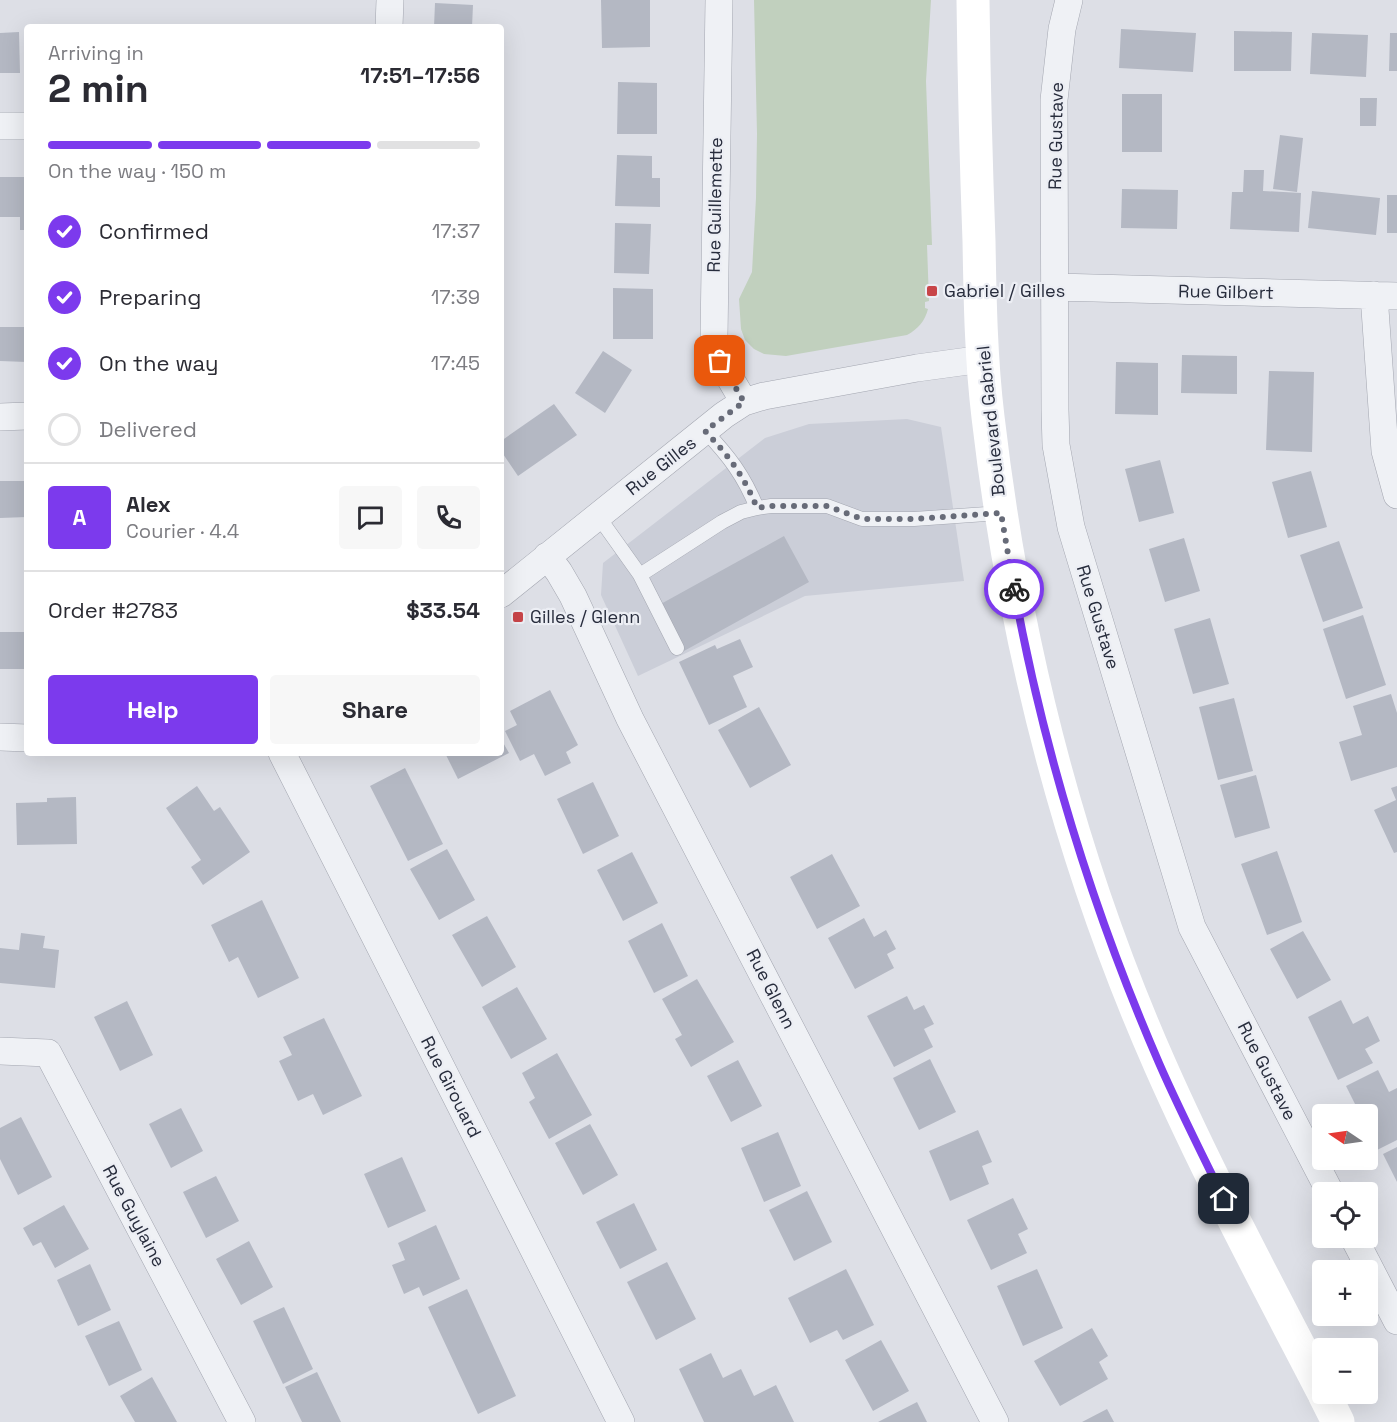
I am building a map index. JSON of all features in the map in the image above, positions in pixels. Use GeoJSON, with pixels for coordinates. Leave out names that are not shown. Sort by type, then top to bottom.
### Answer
{"type":"FeatureCollection","features":[{"type":"Feature","properties":{"kind":"street"},"geometry":{"type":"LineString","coordinates":[[389,24],[390,0]]}},
{"type":"Feature","properties":{"kind":"street","name":"Rue Guillemette"},"geometry":{"type":"LineString","coordinates":[[719,0],[714,337],[720,361],[744,402]]}},
{"type":"Feature","properties":{"kind":"street","name":"Boulevard Gabriel"},"geometry":{"type":"LineString","coordinates":[[973,0],[983,359],[987,413],[1022,635],[1046,738],[1070,822],[1104,925],[1132,998],[1174,1097],[1312,1371]]}},
{"type":"Feature","properties":{"kind":"street","name":"Rue Gustave"},"geometry":{"type":"LineString","coordinates":[[1069,0],[1062,29],[1054,100],[1055,434],[1071,527],[1192,927],[1325,1182]]}},
{"type":"Feature","properties":{"kind":"street"},"geometry":{"type":"LineString","coordinates":[[0,126],[24,126]]}},
{"type":"Feature","properties":{"kind":"street","name":"Rue Gilbert"},"geometry":{"type":"LineString","coordinates":[[1056,287],[1386,296]]}},
{"type":"Feature","properties":{"kind":"street"},"geometry":{"type":"LineString","coordinates":[[1386,296],[1385,451],[1397,495]]}},
{"type":"Feature","properties":{"kind":"street","name":"Rue Gilles"},"geometry":{"type":"LineString","coordinates":[[504,592],[744,402],[789,391],[917,368],[983,359]]}},
{"type":"Feature","properties":{"kind":"street"},"geometry":{"type":"LineString","coordinates":[[0,417],[24,416]]}},
{"type":"Feature","properties":{"kind":"street","name":"Rue Glenn"},"geometry":{"type":"LineString","coordinates":[[547,556],[573,596],[630,718],[995,1422]]}},
{"type":"Feature","properties":{"kind":"street"},"geometry":{"type":"LineString","coordinates":[[0,737],[24,738]]}},
{"type":"Feature","properties":{"kind":"street","name":"Rue Girouard"},"geometry":{"type":"LineString","coordinates":[[284,756],[621,1422]]}},
{"type":"Feature","properties":{"kind":"street","name":"Rue Guylaine"},"geometry":{"type":"LineString","coordinates":[[0,1051],[48,1053],[242,1422]]}},
{"type":"Feature","properties":{"kind":"street"},"geometry":{"type":"LineString","coordinates":[[1359,1248],[1397,1321]]}},
{"type":"Feature","properties":{"kind":"street","name":"Boulevard Gabriel"},"geometry":{"type":"LineString","coordinates":[[1329,1404],[1338,1422]]}},
{"type":"Feature","properties":{"kind":"lane"},"geometry":{"type":"LineString","coordinates":[[705,431],[729,456],[742,476],[757,508]]}},
{"type":"Feature","properties":{"kind":"lane"},"geometry":{"type":"LineString","coordinates":[[640,575],[722,522],[741,512],[757,508],[827,506],[862,519],[914,519],[1001,513]]}},
{"type":"Feature","properties":{"kind":"lane"},"geometry":{"type":"LineString","coordinates":[[598,516],[640,575],[677,648]]}},
{"type":"Feature","properties":{"kind":"shaded area"},"geometry":{"type":"Polygon","coordinates":[[[907,419],[941,427],[964,581],[805,596],[638,676],[601,595],[603,563],[765,438],[809,424],[907,419]]]}},
{"type":"Feature","properties":{"kind":"green space"},"geometry":{"type":"Polygon","coordinates":[[[754,0],[931,0],[926,81],[932,245],[927,245],[929,301],[925,302],[925,308],[928,309],[923,321],[907,335],[786,356],[764,354],[754,349],[745,340],[741,329],[739,299],[752,272],[756,198],[754,0]]]}},
{"type":"Feature","properties":{"kind":"building"},"geometry":{"type":"Polygon","coordinates":[[[601,0],[650,0],[650,47],[602,48],[601,0]]]}},
{"type":"Feature","properties":{"kind":"building"},"geometry":{"type":"Polygon","coordinates":[[[435,3],[473,5],[472,24],[434,24],[435,3]]]}},
{"type":"Feature","properties":{"kind":"building"},"geometry":{"type":"Polygon","coordinates":[[[1121,29],[1196,33],[1193,72],[1119,68],[1121,29]]]}},
{"type":"Feature","properties":{"kind":"building"},"geometry":{"type":"Polygon","coordinates":[[[1234,31],[1292,32],[1291,71],[1234,71],[1234,31]]]}},
{"type":"Feature","properties":{"kind":"building"},"geometry":{"type":"Polygon","coordinates":[[[19,32],[20,73],[0,73],[0,33],[19,32]]]}},
{"type":"Feature","properties":{"kind":"building"},"geometry":{"type":"Polygon","coordinates":[[[1312,33],[1368,35],[1366,77],[1310,74],[1312,33]]]}},
{"type":"Feature","properties":{"kind":"building"},"geometry":{"type":"Polygon","coordinates":[[[1390,33],[1397,33],[1397,71],[1389,71],[1390,33]]]}},
{"type":"Feature","properties":{"kind":"building"},"geometry":{"type":"Polygon","coordinates":[[[618,82],[657,83],[657,134],[617,134],[618,82]]]}},
{"type":"Feature","properties":{"kind":"building"},"geometry":{"type":"Polygon","coordinates":[[[1122,94],[1162,94],[1162,152],[1122,152],[1122,94]]]}},
{"type":"Feature","properties":{"kind":"building"},"geometry":{"type":"Polygon","coordinates":[[[1360,98],[1377,98],[1376,126],[1360,126],[1360,98]]]}},
{"type":"Feature","properties":{"kind":"building"},"geometry":{"type":"Polygon","coordinates":[[[1280,135],[1303,138],[1297,192],[1273,189],[1280,135]]]}},
{"type":"Feature","properties":{"kind":"building"},"geometry":{"type":"Polygon","coordinates":[[[617,155],[652,156],[652,178],[660,178],[660,207],[615,206],[617,155]]]}},
{"type":"Feature","properties":{"kind":"building"},"geometry":{"type":"Polygon","coordinates":[[[1244,170],[1264,170],[1263,191],[1301,193],[1299,232],[1230,229],[1232,192],[1243,192],[1244,170]]]}},
{"type":"Feature","properties":{"kind":"building"},"geometry":{"type":"Polygon","coordinates":[[[0,177],[24,177],[24,230],[20,230],[20,217],[0,217],[0,177]]]}},
{"type":"Feature","properties":{"kind":"building"},"geometry":{"type":"Polygon","coordinates":[[[1122,189],[1178,190],[1177,229],[1121,228],[1122,189]]]}},
{"type":"Feature","properties":{"kind":"building"},"geometry":{"type":"Polygon","coordinates":[[[1312,191],[1380,198],[1376,235],[1308,228],[1312,191]]]}},
{"type":"Feature","properties":{"kind":"building"},"geometry":{"type":"Polygon","coordinates":[[[1387,195],[1397,195],[1397,233],[1387,233],[1387,195]]]}},
{"type":"Feature","properties":{"kind":"building"},"geometry":{"type":"Polygon","coordinates":[[[615,223],[651,224],[649,274],[614,273],[615,223]]]}},
{"type":"Feature","properties":{"kind":"building"},"geometry":{"type":"Polygon","coordinates":[[[613,288],[653,289],[653,339],[613,339],[613,288]]]}},
{"type":"Feature","properties":{"kind":"building"},"geometry":{"type":"Polygon","coordinates":[[[0,327],[24,327],[24,362],[0,361],[0,327]]]}},
{"type":"Feature","properties":{"kind":"building"},"geometry":{"type":"Polygon","coordinates":[[[603,351],[632,370],[605,413],[575,393],[603,351]]]}},
{"type":"Feature","properties":{"kind":"building"},"geometry":{"type":"Polygon","coordinates":[[[1182,355],[1237,356],[1237,394],[1181,393],[1182,355]]]}},
{"type":"Feature","properties":{"kind":"building"},"geometry":{"type":"Polygon","coordinates":[[[1116,362],[1158,363],[1158,415],[1115,414],[1116,362]]]}},
{"type":"Feature","properties":{"kind":"building"},"geometry":{"type":"Polygon","coordinates":[[[1269,371],[1314,372],[1312,452],[1266,450],[1269,371]]]}},
{"type":"Feature","properties":{"kind":"building"},"geometry":{"type":"Polygon","coordinates":[[[554,404],[577,435],[518,476],[504,455],[504,439],[554,404]]]}},
{"type":"Feature","properties":{"kind":"building"},"geometry":{"type":"Polygon","coordinates":[[[1160,460],[1174,513],[1139,522],[1125,469],[1160,460]]]}},
{"type":"Feature","properties":{"kind":"building"},"geometry":{"type":"Polygon","coordinates":[[[1311,471],[1327,527],[1288,538],[1272,482],[1311,471]]]}},
{"type":"Feature","properties":{"kind":"building"},"geometry":{"type":"Polygon","coordinates":[[[0,481],[24,481],[24,517],[0,518],[0,481]]]}},
{"type":"Feature","properties":{"kind":"building"},"geometry":{"type":"Polygon","coordinates":[[[784,536],[809,582],[684,651],[659,605],[784,536]]]}},
{"type":"Feature","properties":{"kind":"building"},"geometry":{"type":"Polygon","coordinates":[[[1184,538],[1200,591],[1165,602],[1149,549],[1184,538]]]}},
{"type":"Feature","properties":{"kind":"building"},"geometry":{"type":"Polygon","coordinates":[[[1339,541],[1363,608],[1323,622],[1300,555],[1339,541]]]}},
{"type":"Feature","properties":{"kind":"building"},"geometry":{"type":"Polygon","coordinates":[[[1363,615],[1386,685],[1346,699],[1323,629],[1363,615]]]}},
{"type":"Feature","properties":{"kind":"building"},"geometry":{"type":"Polygon","coordinates":[[[1210,618],[1229,684],[1193,694],[1174,629],[1210,618]]]}},
{"type":"Feature","properties":{"kind":"building"},"geometry":{"type":"Polygon","coordinates":[[[0,632],[24,632],[24,669],[0,669],[0,632]]]}},
{"type":"Feature","properties":{"kind":"building"},"geometry":{"type":"Polygon","coordinates":[[[740,639],[753,667],[733,676],[747,707],[709,725],[679,662],[715,645],[717,649],[740,639]]]}},
{"type":"Feature","properties":{"kind":"building"},"geometry":{"type":"Polygon","coordinates":[[[550,690],[578,745],[566,752],[571,763],[545,776],[534,754],[520,761],[505,731],[517,725],[510,711],[550,690]]]}},
{"type":"Feature","properties":{"kind":"building"},"geometry":{"type":"Polygon","coordinates":[[[1391,694],[1397,713],[1397,767],[1351,781],[1339,742],[1362,735],[1353,706],[1391,694]]]}},
{"type":"Feature","properties":{"kind":"building"},"geometry":{"type":"Polygon","coordinates":[[[1234,698],[1253,771],[1218,780],[1199,707],[1234,698]]]}},
{"type":"Feature","properties":{"kind":"building"},"geometry":{"type":"Polygon","coordinates":[[[759,707],[791,765],[750,788],[718,730],[759,707]]]}},
{"type":"Feature","properties":{"kind":"building"},"geometry":{"type":"Polygon","coordinates":[[[504,744],[509,753],[504,756],[504,744]]]}},
{"type":"Feature","properties":{"kind":"building"},"geometry":{"type":"Polygon","coordinates":[[[446,756],[503,756],[458,779],[446,756]]]}},
{"type":"Feature","properties":{"kind":"building"},"geometry":{"type":"Polygon","coordinates":[[[405,768],[443,844],[408,861],[370,786],[405,768]]]}},
{"type":"Feature","properties":{"kind":"building"},"geometry":{"type":"Polygon","coordinates":[[[1256,775],[1270,828],[1235,838],[1220,785],[1256,775]]]}},
{"type":"Feature","properties":{"kind":"building"},"geometry":{"type":"Polygon","coordinates":[[[593,782],[619,836],[583,854],[557,799],[593,782]]]}},
{"type":"Feature","properties":{"kind":"building"},"geometry":{"type":"Polygon","coordinates":[[[197,786],[214,811],[220,807],[250,852],[203,885],[191,867],[201,860],[166,808],[197,786]]]}},
{"type":"Feature","properties":{"kind":"building"},"geometry":{"type":"Polygon","coordinates":[[[1397,786],[1397,852],[1394,853],[1374,810],[1396,800],[1391,788],[1397,786]]]}},
{"type":"Feature","properties":{"kind":"building"},"geometry":{"type":"Polygon","coordinates":[[[76,797],[77,844],[17,845],[16,803],[47,802],[47,798],[76,797]]]}},
{"type":"Feature","properties":{"kind":"building"},"geometry":{"type":"Polygon","coordinates":[[[447,849],[475,900],[439,920],[410,869],[447,849]]]}},
{"type":"Feature","properties":{"kind":"building"},"geometry":{"type":"Polygon","coordinates":[[[1277,851],[1302,922],[1267,935],[1241,864],[1277,851]]]}},
{"type":"Feature","properties":{"kind":"building"},"geometry":{"type":"Polygon","coordinates":[[[632,852],[658,903],[623,921],[597,870],[632,852]]]}},
{"type":"Feature","properties":{"kind":"building"},"geometry":{"type":"Polygon","coordinates":[[[832,854],[860,906],[817,929],[790,877],[832,854]]]}},
{"type":"Feature","properties":{"kind":"building"},"geometry":{"type":"Polygon","coordinates":[[[262,900],[299,978],[258,998],[238,957],[229,962],[211,925],[262,900]]]}},
{"type":"Feature","properties":{"kind":"building"},"geometry":{"type":"Polygon","coordinates":[[[487,916],[516,967],[482,987],[452,935],[487,916]]]}},
{"type":"Feature","properties":{"kind":"building"},"geometry":{"type":"Polygon","coordinates":[[[864,918],[874,937],[886,930],[896,949],[887,954],[894,968],[855,989],[828,938],[864,918]]]}},
{"type":"Feature","properties":{"kind":"building"},"geometry":{"type":"Polygon","coordinates":[[[662,923],[688,976],[654,993],[628,941],[662,923]]]}},
{"type":"Feature","properties":{"kind":"building"},"geometry":{"type":"Polygon","coordinates":[[[1303,931],[1331,980],[1297,999],[1270,949],[1303,931]]]}},
{"type":"Feature","properties":{"kind":"building"},"geometry":{"type":"Polygon","coordinates":[[[21,933],[45,936],[43,948],[59,950],[55,988],[0,983],[0,948],[19,950],[21,933]]]}},
{"type":"Feature","properties":{"kind":"building"},"geometry":{"type":"Polygon","coordinates":[[[697,979],[734,1042],[691,1067],[675,1039],[682,1035],[662,999],[697,979]]]}},
{"type":"Feature","properties":{"kind":"building"},"geometry":{"type":"Polygon","coordinates":[[[517,987],[547,1039],[511,1059],[482,1007],[517,987]]]}},
{"type":"Feature","properties":{"kind":"building"},"geometry":{"type":"Polygon","coordinates":[[[907,996],[914,1010],[924,1005],[934,1024],[924,1029],[933,1047],[894,1067],[867,1016],[907,996]]]}},
{"type":"Feature","properties":{"kind":"building"},"geometry":{"type":"Polygon","coordinates":[[[1341,1000],[1353,1024],[1368,1016],[1380,1041],[1365,1049],[1373,1063],[1338,1080],[1308,1017],[1341,1000]]]}},
{"type":"Feature","properties":{"kind":"building"},"geometry":{"type":"Polygon","coordinates":[[[127,1001],[153,1055],[120,1071],[94,1017],[127,1001]]]}},
{"type":"Feature","properties":{"kind":"building"},"geometry":{"type":"Polygon","coordinates":[[[324,1018],[362,1096],[323,1115],[313,1094],[298,1101],[279,1061],[292,1055],[283,1037],[324,1018]]]}},
{"type":"Feature","properties":{"kind":"building"},"geometry":{"type":"Polygon","coordinates":[[[557,1053],[592,1115],[549,1139],[529,1102],[535,1098],[522,1073],[557,1053]]]}},
{"type":"Feature","properties":{"kind":"building"},"geometry":{"type":"Polygon","coordinates":[[[930,1059],[956,1112],[919,1130],[893,1078],[930,1059]]]}},
{"type":"Feature","properties":{"kind":"building"},"geometry":{"type":"Polygon","coordinates":[[[738,1060],[762,1106],[731,1122],[707,1076],[738,1060]]]}},
{"type":"Feature","properties":{"kind":"building"},"geometry":{"type":"Polygon","coordinates":[[[1378,1070],[1389,1092],[1397,1088],[1397,1140],[1378,1150],[1378,1104],[1355,1104],[1346,1086],[1378,1070]]]}},
{"type":"Feature","properties":{"kind":"building"},"geometry":{"type":"Polygon","coordinates":[[[181,1108],[203,1151],[171,1168],[149,1124],[181,1108]]]}},
{"type":"Feature","properties":{"kind":"building"},"geometry":{"type":"Polygon","coordinates":[[[21,1117],[52,1177],[18,1195],[0,1159],[0,1128],[21,1117]]]}},
{"type":"Feature","properties":{"kind":"building"},"geometry":{"type":"Polygon","coordinates":[[[590,1124],[618,1175],[583,1195],[555,1143],[590,1124]]]}},
{"type":"Feature","properties":{"kind":"building"},"geometry":{"type":"Polygon","coordinates":[[[978,1130],[992,1162],[982,1166],[989,1184],[950,1201],[929,1151],[978,1130]]]}},
{"type":"Feature","properties":{"kind":"building"},"geometry":{"type":"Polygon","coordinates":[[[778,1132],[801,1186],[764,1202],[741,1148],[778,1132]]]}},
{"type":"Feature","properties":{"kind":"building"},"geometry":{"type":"Polygon","coordinates":[[[1397,1147],[1397,1182],[1383,1154],[1397,1147]]]}},
{"type":"Feature","properties":{"kind":"building"},"geometry":{"type":"Polygon","coordinates":[[[402,1157],[426,1211],[388,1228],[364,1174],[402,1157]]]}},
{"type":"Feature","properties":{"kind":"building"},"geometry":{"type":"Polygon","coordinates":[[[216,1176],[239,1221],[206,1238],[183,1192],[216,1176]]]}},
{"type":"Feature","properties":{"kind":"building"},"geometry":{"type":"Polygon","coordinates":[[[807,1191],[832,1242],[794,1261],[769,1210],[807,1191]]]}},
{"type":"Feature","properties":{"kind":"building"},"geometry":{"type":"Polygon","coordinates":[[[1013,1198],[1028,1229],[1018,1234],[1027,1253],[991,1270],[967,1220],[1013,1198]]]}},
{"type":"Feature","properties":{"kind":"building"},"geometry":{"type":"Polygon","coordinates":[[[634,1203],[657,1250],[620,1269],[596,1222],[634,1203]]]}},
{"type":"Feature","properties":{"kind":"building"},"geometry":{"type":"Polygon","coordinates":[[[64,1205],[89,1249],[55,1268],[41,1242],[33,1246],[23,1228],[64,1205]]]}},
{"type":"Feature","properties":{"kind":"building"},"geometry":{"type":"Polygon","coordinates":[[[436,1225],[460,1279],[423,1296],[419,1287],[404,1294],[392,1265],[405,1260],[398,1243],[436,1225]]]}},
{"type":"Feature","properties":{"kind":"building"},"geometry":{"type":"Polygon","coordinates":[[[249,1241],[273,1287],[241,1305],[216,1259],[249,1241]]]}},
{"type":"Feature","properties":{"kind":"building"},"geometry":{"type":"Polygon","coordinates":[[[667,1262],[696,1319],[656,1340],[627,1282],[667,1262]]]}},
{"type":"Feature","properties":{"kind":"building"},"geometry":{"type":"Polygon","coordinates":[[[90,1264],[111,1310],[78,1326],[57,1280],[90,1264]]]}},
{"type":"Feature","properties":{"kind":"building"},"geometry":{"type":"Polygon","coordinates":[[[846,1269],[874,1325],[843,1340],[837,1330],[810,1343],[788,1298],[846,1269]]]}},
{"type":"Feature","properties":{"kind":"building"},"geometry":{"type":"Polygon","coordinates":[[[1037,1269],[1063,1328],[1023,1346],[997,1286],[1037,1269]]]}},
{"type":"Feature","properties":{"kind":"building"},"geometry":{"type":"Polygon","coordinates":[[[467,1289],[516,1396],[478,1414],[428,1307],[467,1289]]]}},
{"type":"Feature","properties":{"kind":"building"},"geometry":{"type":"Polygon","coordinates":[[[284,1307],[313,1369],[283,1384],[253,1321],[284,1307]]]}},
{"type":"Feature","properties":{"kind":"building"},"geometry":{"type":"Polygon","coordinates":[[[119,1321],[142,1370],[109,1386],[85,1336],[119,1321]]]}},
{"type":"Feature","properties":{"kind":"building"},"geometry":{"type":"Polygon","coordinates":[[[1092,1328],[1108,1356],[1099,1362],[1108,1379],[1060,1406],[1034,1361],[1092,1328]]]}},
{"type":"Feature","properties":{"kind":"building"},"geometry":{"type":"Polygon","coordinates":[[[881,1340],[909,1391],[873,1411],[845,1360],[881,1340]]]}},
{"type":"Feature","properties":{"kind":"building"},"geometry":{"type":"Polygon","coordinates":[[[711,1353],[723,1378],[741,1369],[754,1396],[776,1385],[794,1422],[704,1422],[679,1369],[711,1353]]]}},
{"type":"Feature","properties":{"kind":"building"},"geometry":{"type":"Polygon","coordinates":[[[317,1372],[341,1422],[302,1422],[285,1387],[317,1372]]]}},
{"type":"Feature","properties":{"kind":"building"},"geometry":{"type":"Polygon","coordinates":[[[152,1377],[177,1422],[135,1422],[120,1396],[152,1377]]]}},
{"type":"Feature","properties":{"kind":"building"},"geometry":{"type":"Polygon","coordinates":[[[917,1402],[927,1422],[878,1422],[917,1402]]]}},
{"type":"Feature","properties":{"kind":"building"},"geometry":{"type":"Polygon","coordinates":[[[1107,1409],[1114,1422],[1082,1422],[1107,1409]]]}},
{"type":"Feature","properties":{"kind":"way so far"},"geometry":{"type":"LineString","coordinates":[[720,361],[744,402],[705,431],[729,456],[750,490],[757,508],[827,506],[862,519],[967,517],[1001,513],[1014,589]]}},
{"type":"Feature","properties":{"kind":"place","name":"Gabriel / Gilles"},"geometry":{"type":"Point","coordinates":[932,291]}},
{"type":"Feature","properties":{"kind":"place","name":"Gilles / Glenn"},"geometry":{"type":"Point","coordinates":[518,617]}},
{"type":"Feature","properties":{"kind":"route"},"geometry":{"type":"LineString","coordinates":[[1014,589],[1022,635],[1046,738],[1067,813],[1104,925],[1159,1063],[1224,1199]]}}]}
